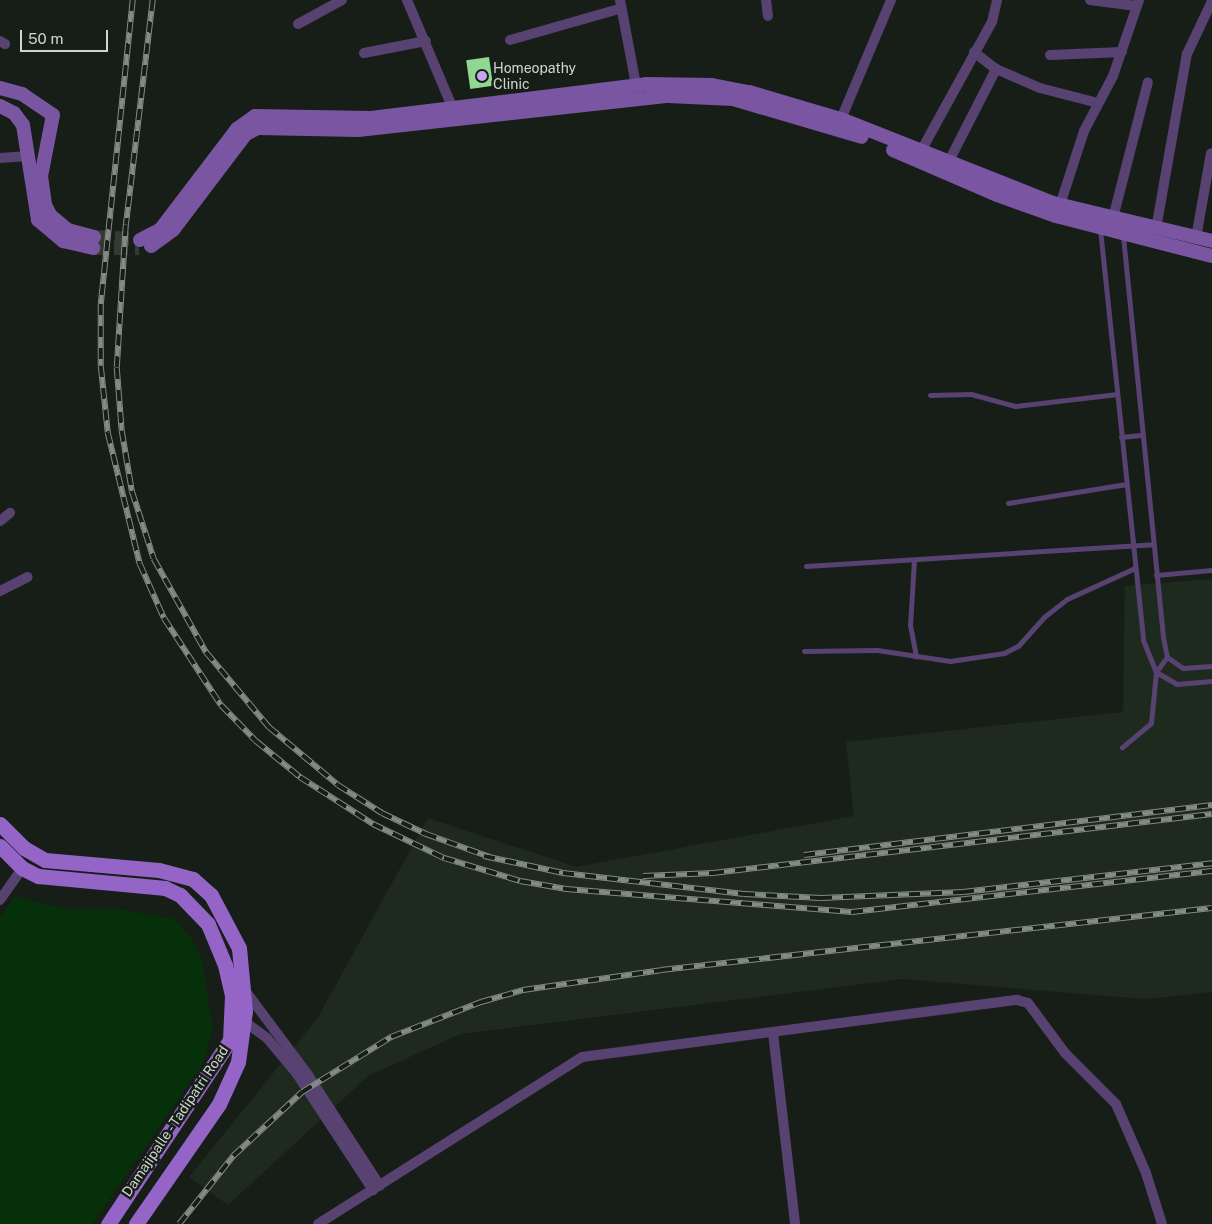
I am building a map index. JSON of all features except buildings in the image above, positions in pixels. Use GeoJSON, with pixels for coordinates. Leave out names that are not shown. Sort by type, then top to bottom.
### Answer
{"type":"FeatureCollection","features":[{"type":"Feature","properties":{"kind":"main road"},"geometry":{"type":"LineString","coordinates":[[1212,241],[1156,229],[1112,224],[1002,197],[821,122],[733,99],[660,96],[358,130],[258,128],[246,134],[173,230],[159,242],[139,244],[160,230],[237,129],[249,119],[267,115],[371,118],[636,85],[712,86],[750,92],[841,119],[948,163],[1112,224],[1212,256]]}},
{"type":"Feature","properties":{"kind":"main road"},"geometry":{"type":"LineString","coordinates":[[0,88],[22,94],[52,115],[41,176],[45,205],[50,215],[68,230],[93,242],[63,241],[38,220],[23,125],[14,113],[0,106]]}},
{"type":"Feature","properties":{"kind":"main road","name":"Damajipalle - Tadipatri Road"},"geometry":{"type":"LineString","coordinates":[[0,824],[24,848],[45,860],[159,870],[193,879],[212,895],[233,933],[244,989],[245,1022],[241,1053],[226,1093],[136,1224]]}},
{"type":"Feature","properties":{"kind":"main road","name":"Damajipalle - Tadipatri Road"},"geometry":{"type":"LineString","coordinates":[[0,846],[22,868],[58,880],[165,888],[180,895],[208,924],[228,979],[234,1021],[223,1054],[108,1224]]}},
{"type":"Feature","properties":{"kind":"street"},"geometry":{"type":"LineString","coordinates":[[298,24],[342,0]]}},
{"type":"Feature","properties":{"kind":"street"},"geometry":{"type":"LineString","coordinates":[[407,0],[426,41],[453,109]]}},
{"type":"Feature","properties":{"kind":"street"},"geometry":{"type":"LineString","coordinates":[[766,0],[768,16]]}},
{"type":"Feature","properties":{"kind":"street"},"geometry":{"type":"LineString","coordinates":[[841,119],[891,0]]}},
{"type":"Feature","properties":{"kind":"street"},"geometry":{"type":"LineString","coordinates":[[921,151],[992,22],[997,0]]}},
{"type":"Feature","properties":{"kind":"street"},"geometry":{"type":"LineString","coordinates":[[1060,204],[1084,131],[1122,52],[1138,3],[1090,0]]}},
{"type":"Feature","properties":{"kind":"street"},"geometry":{"type":"LineString","coordinates":[[1156,229],[1187,54],[1212,1]]}},
{"type":"Feature","properties":{"kind":"street"},"geometry":{"type":"LineString","coordinates":[[510,40],[621,4],[636,85]]}},
{"type":"Feature","properties":{"kind":"street"},"geometry":{"type":"LineString","coordinates":[[364,53],[426,41]]}},
{"type":"Feature","properties":{"kind":"street"},"geometry":{"type":"LineString","coordinates":[[974,52],[996,68],[1040,88],[1098,103]]}},
{"type":"Feature","properties":{"kind":"street"},"geometry":{"type":"LineString","coordinates":[[1050,54],[1122,52]]}},
{"type":"Feature","properties":{"kind":"street"},"geometry":{"type":"LineString","coordinates":[[948,163],[996,68]]}},
{"type":"Feature","properties":{"kind":"street"},"geometry":{"type":"LineString","coordinates":[[1112,224],[1148,82]]}},
{"type":"Feature","properties":{"kind":"street"},"geometry":{"type":"LineString","coordinates":[[1196,238],[1211,153]]}},
{"type":"Feature","properties":{"kind":"street"},"geometry":{"type":"LineString","coordinates":[[0,158],[28,156]]}},
{"type":"Feature","properties":{"kind":"street"},"geometry":{"type":"LineString","coordinates":[[0,521],[10,513]]}},
{"type":"Feature","properties":{"kind":"street"},"geometry":{"type":"LineString","coordinates":[[0,591],[28,577]]}},
{"type":"Feature","properties":{"kind":"street"},"geometry":{"type":"LineString","coordinates":[[0,900],[22,868]]}},
{"type":"Feature","properties":{"kind":"street"},"geometry":{"type":"LineString","coordinates":[[228,979],[244,989],[308,1075],[377,1188]]}},
{"type":"Feature","properties":{"kind":"street"},"geometry":{"type":"LineString","coordinates":[[318,1224],[377,1188],[574,1060],[1023,1000],[1066,1053],[1116,1104],[1144,1167],[1162,1224]]}},
{"type":"Feature","properties":{"kind":"street"},"geometry":{"type":"LineString","coordinates":[[245,1022],[267,1038],[297,1074],[377,1188]]}},
{"type":"Feature","properties":{"kind":"street"},"geometry":{"type":"LineString","coordinates":[[773,1034],[795,1224]]}},
{"type":"Feature","properties":{"kind":"lane"},"geometry":{"type":"LineString","coordinates":[[1112,224],[1116,394],[1143,640],[1156,672],[1151,723],[1122,747]]}},
{"type":"Feature","properties":{"kind":"lane"},"geometry":{"type":"LineString","coordinates":[[1112,224],[1141,436],[1167,657],[1156,672]]}},
{"type":"Feature","properties":{"kind":"lane"},"geometry":{"type":"LineString","coordinates":[[930,395],[971,394],[1015,406],[1116,394]]}},
{"type":"Feature","properties":{"kind":"lane"},"geometry":{"type":"LineString","coordinates":[[1121,437],[1141,436]]}},
{"type":"Feature","properties":{"kind":"lane"},"geometry":{"type":"LineString","coordinates":[[1008,502],[1126,484]]}},
{"type":"Feature","properties":{"kind":"lane"},"geometry":{"type":"LineString","coordinates":[[806,566],[1133,547],[1153,544]]}},
{"type":"Feature","properties":{"kind":"lane"},"geometry":{"type":"LineString","coordinates":[[914,560],[910,625],[916,656]]}},
{"type":"Feature","properties":{"kind":"lane"},"geometry":{"type":"LineString","coordinates":[[804,651],[877,650],[950,661],[1012,650],[1067,599],[1135,568]]}},
{"type":"Feature","properties":{"kind":"lane"},"geometry":{"type":"LineString","coordinates":[[1156,574],[1212,570]]}},
{"type":"Feature","properties":{"kind":"lane"},"geometry":{"type":"LineString","coordinates":[[1167,657],[1183,668],[1212,666]]}},
{"type":"Feature","properties":{"kind":"lane"},"geometry":{"type":"LineString","coordinates":[[1156,672],[1177,684],[1212,681]]}},
{"type":"Feature","properties":{"kind":"shaded area"},"geometry":{"type":"Polygon","coordinates":[[[1212,579],[1212,992],[1145,999],[902,979],[460,1034],[368,1076],[228,1205],[189,1177],[317,1019],[428,818],[576,867],[854,816],[846,742],[1123,712],[1125,586],[1212,579]]]}},
{"type":"Feature","properties":{"kind":"green space"},"geometry":{"type":"Polygon","coordinates":[[[14,897],[66,909],[116,909],[174,919],[192,939],[202,961],[213,1030],[202,1065],[92,1224],[0,1224],[0,918],[14,897]]]}},
{"type":"Feature","properties":{"kind":"tunnel"},"geometry":{"type":"LineString","coordinates":[[94,237],[131,239]]}},
{"type":"Feature","properties":{"kind":"tunnel"},"geometry":{"type":"LineString","coordinates":[[93,248],[139,248]]}},
{"type":"Feature","properties":{"kind":"railway"},"geometry":{"type":"LineString","coordinates":[[133,0],[101,304],[101,366],[108,433],[140,564],[164,618],[221,705],[256,741],[300,777],[373,824],[444,858],[520,881],[566,889],[852,912],[1212,871]]}},
{"type":"Feature","properties":{"kind":"railway"},"geometry":{"type":"LineString","coordinates":[[153,0],[126,225],[117,368],[122,431],[132,491],[154,559],[206,652],[269,727],[338,785],[382,813],[426,834],[490,857]]}},
{"type":"Feature","properties":{"kind":"railway"},"geometry":{"type":"LineString","coordinates":[[804,855],[1212,805]]}},
{"type":"Feature","properties":{"kind":"railway"},"geometry":{"type":"LineString","coordinates":[[643,876],[713,873],[1212,814]]}},
{"type":"Feature","properties":{"kind":"railway"},"geometry":{"type":"LineString","coordinates":[[484,856],[563,873],[744,894],[821,898],[963,892],[1212,863]]}},
{"type":"Feature","properties":{"kind":"railway"},"geometry":{"type":"LineString","coordinates":[[179,1224],[233,1156],[302,1092],[391,1037],[481,1002],[523,990],[661,970],[1212,908]]}},
{"type":"Feature","properties":{"kind":"place","name":"Homeopathy Clinic"},"geometry":{"type":"Point","coordinates":[482,76]}}]}
